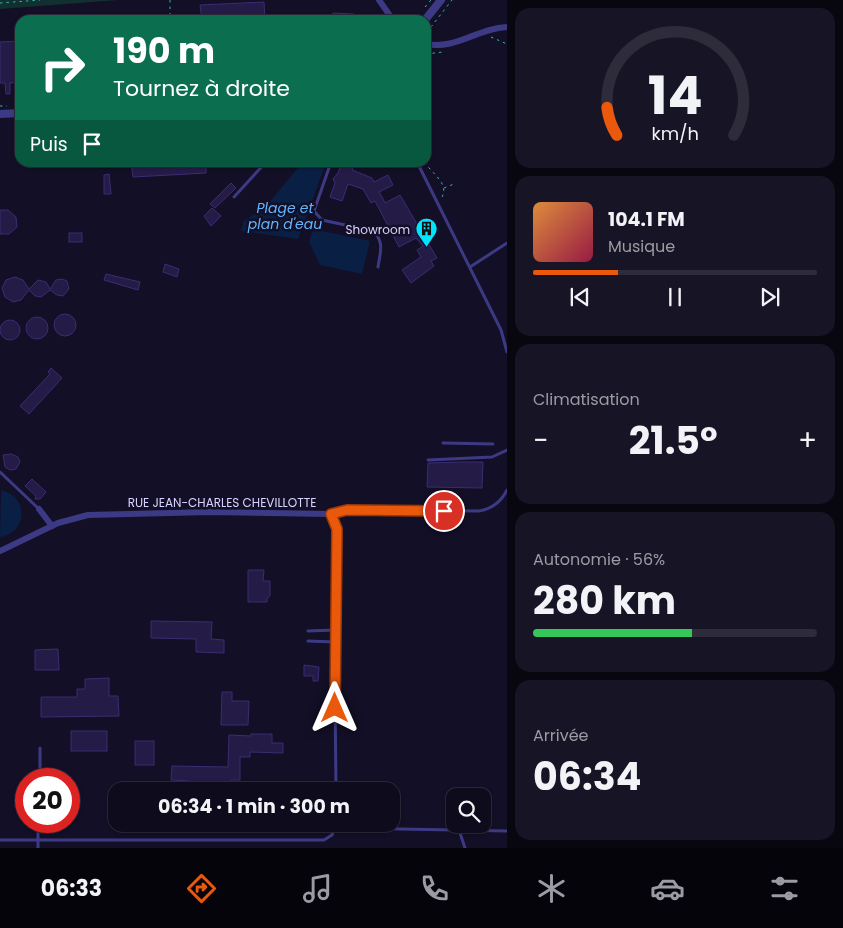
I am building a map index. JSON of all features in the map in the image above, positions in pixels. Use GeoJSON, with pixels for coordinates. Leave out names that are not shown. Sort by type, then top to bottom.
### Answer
{"type":"FeatureCollection","features":[{"type":"Feature","properties":{"kind":"street"},"geometry":{"type":"LineString","coordinates":[[379,0],[390,15]]}},
{"type":"Feature","properties":{"kind":"street"},"geometry":{"type":"LineString","coordinates":[[430,15],[441,0]]}},
{"type":"Feature","properties":{"kind":"street"},"geometry":{"type":"LineString","coordinates":[[431,44],[447,46],[487,31],[507,27]]}},
{"type":"Feature","properties":{"kind":"street"},"geometry":{"type":"LineString","coordinates":[[0,114],[15,113]]}},
{"type":"Feature","properties":{"kind":"street"},"geometry":{"type":"LineString","coordinates":[[39,509],[52,526]]}},
{"type":"Feature","properties":{"kind":"street","name":"RUE JEAN-CHARLES CHEVILLOTTE"},"geometry":{"type":"LineString","coordinates":[[0,550],[52,526],[88,515],[107,513],[331,514],[337,529],[335,692]]}},
{"type":"Feature","properties":{"kind":"lane"},"geometry":{"type":"LineString","coordinates":[[234,197],[261,167]]}},
{"type":"Feature","properties":{"kind":"lane"},"geometry":{"type":"LineString","coordinates":[[329,167],[314,211],[322,220],[373,231],[379,236],[382,244],[378,267]]}},
{"type":"Feature","properties":{"kind":"lane"},"geometry":{"type":"LineString","coordinates":[[419,167],[501,330],[507,352]]}},
{"type":"Feature","properties":{"kind":"lane"},"geometry":{"type":"LineString","coordinates":[[470,267],[507,242]]}},
{"type":"Feature","properties":{"kind":"lane"},"geometry":{"type":"LineString","coordinates":[[443,443],[493,444]]}},
{"type":"Feature","properties":{"kind":"lane"},"geometry":{"type":"LineString","coordinates":[[428,460],[492,457],[507,450]]}},
{"type":"Feature","properties":{"kind":"lane"},"geometry":{"type":"LineString","coordinates":[[0,472],[39,509]]}},
{"type":"Feature","properties":{"kind":"lane"},"geometry":{"type":"LineString","coordinates":[[331,514],[347,510],[479,511],[488,509],[498,502],[507,490]]}},
{"type":"Feature","properties":{"kind":"lane"},"geometry":{"type":"LineString","coordinates":[[308,631],[335,630]]}},
{"type":"Feature","properties":{"kind":"lane"},"geometry":{"type":"LineString","coordinates":[[308,641],[335,642]]}},
{"type":"Feature","properties":{"kind":"lane"},"geometry":{"type":"LineString","coordinates":[[335,692],[336,782]]}},
{"type":"Feature","properties":{"kind":"lane"},"geometry":{"type":"LineString","coordinates":[[40,748],[40,768]]}},
{"type":"Feature","properties":{"kind":"lane"},"geometry":{"type":"LineString","coordinates":[[400,829],[446,830]]}},
{"type":"Feature","properties":{"kind":"lane"},"geometry":{"type":"LineString","coordinates":[[491,831],[507,831]]}},
{"type":"Feature","properties":{"kind":"lane"},"geometry":{"type":"LineString","coordinates":[[0,840],[324,840],[332,835],[333,832]]}},
{"type":"Feature","properties":{"kind":"lane"},"geometry":{"type":"LineString","coordinates":[[38,833],[38,848]]}},
{"type":"Feature","properties":{"kind":"lane"},"geometry":{"type":"LineString","coordinates":[[460,833],[465,848]]}},
{"type":"Feature","properties":{"kind":"path"},"geometry":{"type":"LineString","coordinates":[[0,3],[40,0]]}},
{"type":"Feature","properties":{"kind":"path"},"geometry":{"type":"LineString","coordinates":[[170,0],[170,15]]}},
{"type":"Feature","properties":{"kind":"path"},"geometry":{"type":"LineString","coordinates":[[431,27],[452,0]]}},
{"type":"Feature","properties":{"kind":"path"},"geometry":{"type":"LineString","coordinates":[[430,167],[438,176],[443,189],[443,198],[436,202]]}},
{"type":"Feature","properties":{"kind":"path"},"geometry":{"type":"LineString","coordinates":[[443,189],[454,184]]}},
{"type":"Feature","properties":{"kind":"green space"},"geometry":{"type":"Polygon","coordinates":[[[0,0],[119,0],[0,9],[0,0]]]}},
{"type":"Feature","properties":{"kind":"water","name":"Plage et plan d'eau"},"geometry":{"type":"Polygon","coordinates":[[[299,167],[325,167],[298,239],[241,231],[244,221],[267,205],[299,167]]]}},
{"type":"Feature","properties":{"kind":"water"},"geometry":{"type":"Polygon","coordinates":[[[313,229],[370,241],[362,274],[320,265],[309,242],[313,229]]]}},
{"type":"Feature","properties":{"kind":"water"},"geometry":{"type":"Polygon","coordinates":[[[1,490],[17,499],[21,514],[20,522],[16,529],[0,537],[1,490]]]}},
{"type":"Feature","properties":{"kind":"building"},"geometry":{"type":"Polygon","coordinates":[[[264,2],[265,15],[201,15],[200,5],[264,2]]]}},
{"type":"Feature","properties":{"kind":"building"},"geometry":{"type":"Polygon","coordinates":[[[333,13],[354,14],[354,15],[333,15],[333,13]]]}},
{"type":"Feature","properties":{"kind":"building"},"geometry":{"type":"Polygon","coordinates":[[[15,41],[15,82],[10,83],[10,94],[6,94],[5,83],[0,83],[0,42],[15,41]]]}},
{"type":"Feature","properties":{"kind":"building"},"geometry":{"type":"Polygon","coordinates":[[[132,167],[206,167],[206,173],[133,177],[132,167]]]}},
{"type":"Feature","properties":{"kind":"building"},"geometry":{"type":"Polygon","coordinates":[[[340,167],[353,167],[352,170],[372,178],[374,182],[388,175],[393,185],[379,192],[385,203],[400,195],[437,258],[431,261],[434,266],[411,283],[402,270],[421,257],[417,250],[423,246],[416,238],[399,247],[375,201],[371,203],[363,189],[348,184],[342,201],[330,197],[335,183],[333,179],[340,167]]]}},
{"type":"Feature","properties":{"kind":"building"},"geometry":{"type":"Polygon","coordinates":[[[109,174],[111,194],[104,194],[104,175],[109,174]]]}},
{"type":"Feature","properties":{"kind":"building"},"geometry":{"type":"Polygon","coordinates":[[[231,183],[236,188],[215,208],[210,204],[231,183]]]}},
{"type":"Feature","properties":{"kind":"building"},"geometry":{"type":"Polygon","coordinates":[[[212,208],[221,216],[211,226],[204,216],[212,208]]]}},
{"type":"Feature","properties":{"kind":"building"},"geometry":{"type":"Polygon","coordinates":[[[0,210],[8,210],[16,217],[17,227],[9,234],[0,234],[0,210]]]}},
{"type":"Feature","properties":{"kind":"building"},"geometry":{"type":"Polygon","coordinates":[[[69,233],[82,233],[82,242],[69,242],[69,233]]]}},
{"type":"Feature","properties":{"kind":"building"},"geometry":{"type":"Polygon","coordinates":[[[165,264],[179,269],[177,277],[163,272],[165,264]]]}},
{"type":"Feature","properties":{"kind":"building"},"geometry":{"type":"Polygon","coordinates":[[[106,274],[140,282],[138,290],[104,280],[106,274]]]}},
{"type":"Feature","properties":{"kind":"building"},"geometry":{"type":"Polygon","coordinates":[[[15,277],[23,280],[29,289],[38,280],[46,282],[50,289],[56,280],[62,279],[67,281],[69,289],[63,296],[57,295],[50,290],[41,297],[35,296],[29,290],[21,300],[13,302],[5,297],[2,288],[6,280],[15,277]]]}},
{"type":"Feature","properties":{"kind":"building"},"geometry":{"type":"Polygon","coordinates":[[[65,314],[73,317],[76,325],[73,333],[65,336],[57,333],[54,325],[57,317],[65,314]]]}},
{"type":"Feature","properties":{"kind":"building"},"geometry":{"type":"Polygon","coordinates":[[[37,317],[45,320],[48,328],[45,336],[37,339],[29,336],[26,328],[29,320],[37,317]]]}},
{"type":"Feature","properties":{"kind":"building"},"geometry":{"type":"Polygon","coordinates":[[[6,320],[14,320],[20,326],[20,334],[14,340],[6,340],[0,334],[0,326],[6,320]]]}},
{"type":"Feature","properties":{"kind":"building"},"geometry":{"type":"Polygon","coordinates":[[[51,368],[62,378],[29,414],[20,406],[50,374],[48,372],[51,368]]]}},
{"type":"Feature","properties":{"kind":"building"},"geometry":{"type":"Polygon","coordinates":[[[11,454],[18,457],[20,462],[16,469],[10,470],[5,467],[3,455],[11,454]]]}},
{"type":"Feature","properties":{"kind":"building"},"geometry":{"type":"Polygon","coordinates":[[[483,462],[482,488],[427,487],[428,463],[483,462]]]}},
{"type":"Feature","properties":{"kind":"building"},"geometry":{"type":"Polygon","coordinates":[[[32,479],[46,492],[40,499],[35,499],[36,496],[25,486],[32,479]]]}},
{"type":"Feature","properties":{"kind":"building"},"geometry":{"type":"Polygon","coordinates":[[[248,570],[264,570],[263,581],[270,581],[270,596],[267,598],[267,602],[248,602],[248,570]]]}},
{"type":"Feature","properties":{"kind":"building"},"geometry":{"type":"Polygon","coordinates":[[[151,621],[212,622],[211,639],[224,640],[224,653],[196,652],[196,639],[151,638],[151,621]]]}},
{"type":"Feature","properties":{"kind":"building"},"geometry":{"type":"Polygon","coordinates":[[[58,649],[59,670],[35,670],[35,650],[58,649]]]}},
{"type":"Feature","properties":{"kind":"building"},"geometry":{"type":"Polygon","coordinates":[[[304,665],[319,667],[318,681],[313,681],[313,676],[304,676],[304,665]]]}},
{"type":"Feature","properties":{"kind":"building"},"geometry":{"type":"Polygon","coordinates":[[[109,678],[109,696],[118,696],[119,716],[41,717],[41,697],[77,697],[77,689],[85,689],[85,679],[109,678]]]}},
{"type":"Feature","properties":{"kind":"building"},"geometry":{"type":"Polygon","coordinates":[[[222,692],[232,692],[232,701],[249,701],[248,725],[221,725],[222,692]]]}},
{"type":"Feature","properties":{"kind":"building"},"geometry":{"type":"Polygon","coordinates":[[[71,731],[107,731],[107,751],[71,751],[71,731]]]}},
{"type":"Feature","properties":{"kind":"building"},"geometry":{"type":"Polygon","coordinates":[[[251,734],[272,734],[272,743],[283,743],[283,753],[250,752],[250,757],[240,757],[240,780],[231,780],[231,782],[189,782],[171,780],[172,766],[228,767],[229,735],[251,736],[251,734]]]}},
{"type":"Feature","properties":{"kind":"building"},"geometry":{"type":"Polygon","coordinates":[[[135,741],[154,741],[154,765],[135,765],[135,741]]]}},
{"type":"Feature","properties":{"kind":"place","name":"Showroom"},"geometry":{"type":"Point","coordinates":[426,248]}},
{"type":"Feature","properties":{"kind":"route"},"geometry":{"type":"LineString","coordinates":[[335,708],[337,529],[331,514],[347,510],[444,511]]}}]}
